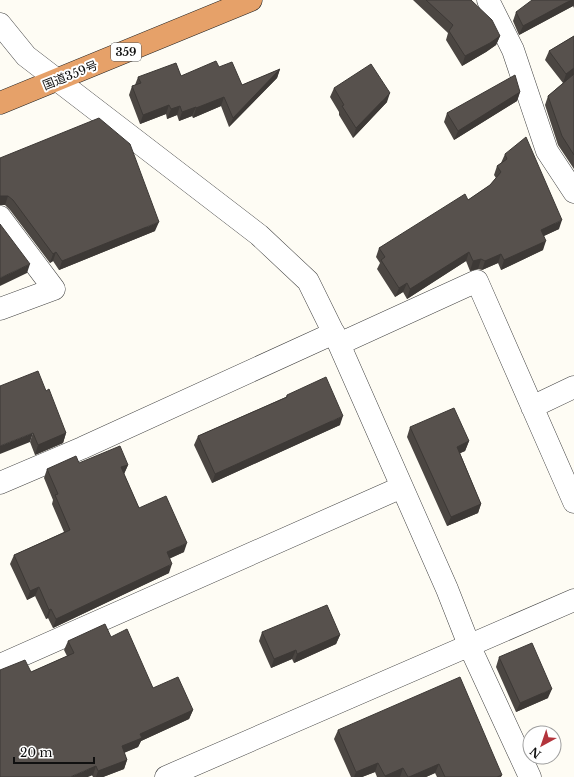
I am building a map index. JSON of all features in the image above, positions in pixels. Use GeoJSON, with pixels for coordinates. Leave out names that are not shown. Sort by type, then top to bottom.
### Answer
{"type":"FeatureCollection","features":[{"type":"Feature","properties":{"kind":"highway","name":"国道359号"},"geometry":{"type":"LineString","coordinates":[[0,103],[251,0]]}},
{"type":"Feature","properties":{"kind":"street"},"geometry":{"type":"LineString","coordinates":[[488,0],[513,50],[547,151],[568,166],[574,192]]}},
{"type":"Feature","properties":{"kind":"street"},"geometry":{"type":"LineString","coordinates":[[0,24],[26,56],[259,235],[308,281],[336,338],[447,589],[469,645],[530,777]]}},
{"type":"Feature","properties":{"kind":"street"},"geometry":{"type":"LineString","coordinates":[[0,217],[54,289],[0,309]]}},
{"type":"Feature","properties":{"kind":"street"},"geometry":{"type":"LineString","coordinates":[[0,483],[336,338],[477,281],[574,502]]}},
{"type":"Feature","properties":{"kind":"street"},"geometry":{"type":"LineString","coordinates":[[532,407],[574,387]]}},
{"type":"Feature","properties":{"kind":"street"},"geometry":{"type":"LineString","coordinates":[[0,666],[402,487]]}},
{"type":"Feature","properties":{"kind":"street"},"geometry":{"type":"LineString","coordinates":[[172,776],[574,600]]}},
{"type":"Feature","properties":{"kind":"building"},"geometry":{"type":"Polygon","coordinates":[[[426,0],[471,0],[492,20],[500,36],[465,56],[449,31],[453,25],[426,0]]]}},
{"type":"Feature","properties":{"kind":"building"},"geometry":{"type":"Polygon","coordinates":[[[532,0],[571,0],[523,26],[516,12],[532,0]]]}},
{"type":"Feature","properties":{"kind":"building"},"geometry":{"type":"Polygon","coordinates":[[[574,36],[574,68],[566,74],[549,51],[574,36]]]}},
{"type":"Feature","properties":{"kind":"building"},"geometry":{"type":"Polygon","coordinates":[[[216,61],[219,67],[232,62],[242,85],[280,69],[233,118],[224,97],[182,112],[180,106],[171,109],[169,105],[143,115],[132,86],[141,83],[138,77],[176,63],[181,76],[216,61]]]}},
{"type":"Feature","properties":{"kind":"building"},"geometry":{"type":"Polygon","coordinates":[[[371,64],[390,93],[356,128],[342,106],[344,105],[334,88],[371,64]]]}},
{"type":"Feature","properties":{"kind":"building"},"geometry":{"type":"Polygon","coordinates":[[[574,74],[574,155],[562,136],[548,96],[574,74]]]}},
{"type":"Feature","properties":{"kind":"building"},"geometry":{"type":"Polygon","coordinates":[[[515,75],[520,92],[458,131],[447,113],[515,75]]]}},
{"type":"Feature","properties":{"kind":"building"},"geometry":{"type":"Polygon","coordinates":[[[99,118],[130,144],[159,222],[62,261],[56,252],[53,254],[13,200],[8,196],[0,196],[0,158],[99,118]]]}},
{"type":"Feature","properties":{"kind":"building"},"geometry":{"type":"Polygon","coordinates":[[[526,137],[562,220],[541,230],[546,241],[504,260],[501,254],[485,261],[481,259],[473,261],[469,252],[410,289],[407,283],[399,288],[381,260],[385,257],[379,248],[465,194],[468,200],[490,185],[501,172],[497,166],[507,159],[505,154],[526,137]]]}},
{"type":"Feature","properties":{"kind":"building"},"geometry":{"type":"Polygon","coordinates":[[[0,224],[30,264],[0,278],[0,224]]]}},
{"type":"Feature","properties":{"kind":"building"},"geometry":{"type":"Polygon","coordinates":[[[38,371],[46,391],[49,389],[66,433],[38,445],[33,433],[0,446],[0,386],[38,371]]]}},
{"type":"Feature","properties":{"kind":"building"},"geometry":{"type":"Polygon","coordinates":[[[326,377],[343,416],[215,474],[198,436],[287,397],[287,395],[326,377]]]}},
{"type":"Feature","properties":{"kind":"building"},"geometry":{"type":"Polygon","coordinates":[[[454,408],[469,441],[457,447],[481,504],[451,517],[410,427],[454,408]]]}},
{"type":"Feature","properties":{"kind":"building"},"geometry":{"type":"Polygon","coordinates":[[[120,446],[128,465],[121,467],[139,508],[166,496],[187,543],[167,552],[172,564],[56,619],[51,609],[49,610],[39,587],[30,591],[14,555],[70,530],[55,495],[58,494],[47,469],[76,456],[79,463],[120,446]]]}},
{"type":"Feature","properties":{"kind":"building"},"geometry":{"type":"Polygon","coordinates":[[[327,605],[340,635],[297,654],[296,650],[274,659],[262,632],[327,605]]]}},
{"type":"Feature","properties":{"kind":"building"},"geometry":{"type":"Polygon","coordinates":[[[105,624],[111,637],[127,629],[153,688],[178,677],[193,710],[140,734],[142,738],[122,746],[127,760],[98,771],[96,766],[70,777],[0,777],[0,670],[25,660],[31,672],[74,653],[68,641],[105,624]]]}},
{"type":"Feature","properties":{"kind":"building"},"geometry":{"type":"Polygon","coordinates":[[[532,643],[552,689],[520,703],[499,657],[532,643]]]}},
{"type":"Feature","properties":{"kind":"building"},"geometry":{"type":"Polygon","coordinates":[[[460,677],[502,775],[497,777],[445,777],[439,764],[409,777],[403,768],[385,776],[378,763],[356,772],[338,730],[460,677]]]}}]}
